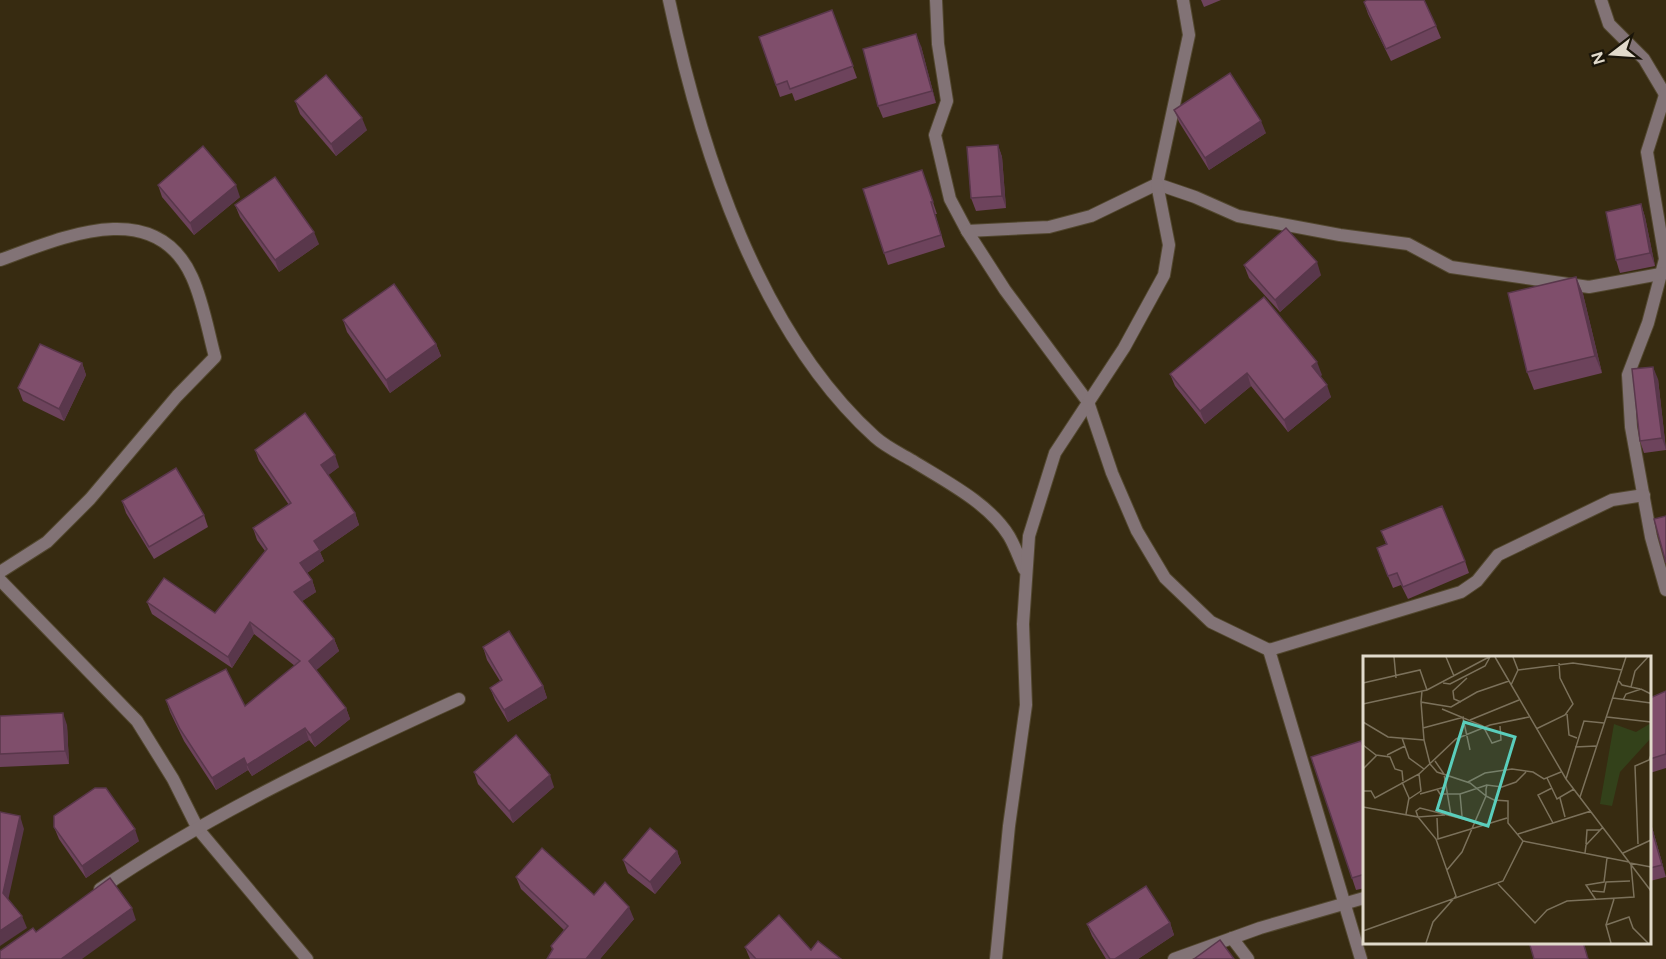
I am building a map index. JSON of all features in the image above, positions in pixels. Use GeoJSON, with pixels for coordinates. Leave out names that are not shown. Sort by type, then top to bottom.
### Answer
{"type":"FeatureCollection","features":[{"type":"Feature","properties":{"kind":"street"},"geometry":{"type":"LineString","coordinates":[[669,0],[708,146],[739,230],[782,321],[827,388],[876,439],[949,483],[989,513],[1008,535],[1026,572]]}},
{"type":"Feature","properties":{"kind":"street"},"geometry":{"type":"LineString","coordinates":[[936,0],[938,44],[947,101],[935,135],[950,199],[967,231],[1005,290],[1088,402],[1116,483],[1137,531],[1165,578],[1211,622],[1269,650],[1461,592],[1477,581],[1498,555],[1612,500],[1644,495]]}},
{"type":"Feature","properties":{"kind":"street"},"geometry":{"type":"LineString","coordinates":[[996,959],[1009,826],[1026,705],[1023,624],[1029,536],[1055,453],[1124,348],[1164,275],[1169,245],[1157,184],[1188,35],[1183,0]]}},
{"type":"Feature","properties":{"kind":"street"},"geometry":{"type":"LineString","coordinates":[[1601,0],[1609,24],[1644,59],[1665,95],[1647,152],[1665,259],[1663,274],[1648,322],[1628,375],[1631,427],[1651,537],[1666,590]]}},
{"type":"Feature","properties":{"kind":"street"},"geometry":{"type":"LineString","coordinates":[[967,231],[1048,227],[1091,216],[1157,184],[1195,197],[1238,216],[1340,236],[1408,244],[1451,267],[1589,287],[1663,274]]}},
{"type":"Feature","properties":{"kind":"street"},"geometry":{"type":"LineString","coordinates":[[0,260],[71,234],[117,228],[148,232],[175,248],[193,277],[215,357],[177,396],[90,499],[47,542],[0,572]]}},
{"type":"Feature","properties":{"kind":"street"},"geometry":{"type":"LineString","coordinates":[[0,580],[137,721],[173,779],[198,829],[307,959]]}},
{"type":"Feature","properties":{"kind":"street"},"geometry":{"type":"LineString","coordinates":[[1269,650],[1347,904],[1361,959]]}},
{"type":"Feature","properties":{"kind":"street"},"geometry":{"type":"LineString","coordinates":[[88,897],[198,829],[340,754],[459,699]]}},
{"type":"Feature","properties":{"kind":"street"},"geometry":{"type":"LineString","coordinates":[[1174,959],[1260,928],[1363,899]]}},
{"type":"Feature","properties":{"kind":"street"},"geometry":{"type":"LineString","coordinates":[[1232,938],[1248,959]]}},
{"type":"Feature","properties":{"kind":"building"},"geometry":{"type":"Polygon","coordinates":[[[1367,0],[1424,0],[1436,26],[1386,49],[1364,2],[1367,0]]]}},
{"type":"Feature","properties":{"kind":"building"},"geometry":{"type":"Polygon","coordinates":[[[832,10],[853,66],[790,89],[787,81],[776,85],[759,37],[832,10]]]}},
{"type":"Feature","properties":{"kind":"building"},"geometry":{"type":"Polygon","coordinates":[[[916,34],[932,91],[878,106],[863,49],[916,34]]]}},
{"type":"Feature","properties":{"kind":"building"},"geometry":{"type":"Polygon","coordinates":[[[1230,73],[1261,121],[1205,158],[1174,110],[1230,73]]]}},
{"type":"Feature","properties":{"kind":"building"},"geometry":{"type":"Polygon","coordinates":[[[326,75],[362,118],[331,144],[295,101],[326,75]]]}},
{"type":"Feature","properties":{"kind":"building"},"geometry":{"type":"Polygon","coordinates":[[[998,145],[1002,196],[971,198],[967,147],[998,145]]]}},
{"type":"Feature","properties":{"kind":"building"},"geometry":{"type":"Polygon","coordinates":[[[203,146],[236,185],[190,223],[158,185],[203,146]]]}},
{"type":"Feature","properties":{"kind":"building"},"geometry":{"type":"Polygon","coordinates":[[[922,170],[941,235],[884,253],[863,189],[922,170]]]}},
{"type":"Feature","properties":{"kind":"building"},"geometry":{"type":"Polygon","coordinates":[[[275,177],[314,232],[275,260],[235,205],[275,177]]]}},
{"type":"Feature","properties":{"kind":"building"},"geometry":{"type":"Polygon","coordinates":[[[1641,204],[1650,253],[1616,260],[1606,212],[1641,204]]]}},
{"type":"Feature","properties":{"kind":"building"},"geometry":{"type":"Polygon","coordinates":[[[1286,228],[1317,262],[1275,300],[1244,265],[1286,228]]]}},
{"type":"Feature","properties":{"kind":"building"},"geometry":{"type":"Polygon","coordinates":[[[1576,277],[1595,356],[1527,372],[1508,293],[1576,277]]]}},
{"type":"Feature","properties":{"kind":"building"},"geometry":{"type":"Polygon","coordinates":[[[394,284],[436,344],[386,380],[343,320],[394,284]]]}},
{"type":"Feature","properties":{"kind":"building"},"geometry":{"type":"Polygon","coordinates":[[[1264,297],[1317,362],[1312,366],[1327,385],[1284,420],[1247,373],[1200,411],[1170,374],[1264,297]]]}},
{"type":"Feature","properties":{"kind":"building"},"geometry":{"type":"Polygon","coordinates":[[[40,344],[82,363],[59,409],[18,388],[40,344]]]}},
{"type":"Feature","properties":{"kind":"building"},"geometry":{"type":"Polygon","coordinates":[[[1653,367],[1662,438],[1640,441],[1632,369],[1653,367]]]}},
{"type":"Feature","properties":{"kind":"building"},"geometry":{"type":"Polygon","coordinates":[[[305,413],[335,455],[321,465],[355,513],[314,541],[320,550],[300,563],[312,580],[294,592],[334,639],[309,661],[346,708],[310,735],[305,728],[247,765],[244,758],[212,778],[180,729],[166,700],[226,669],[245,706],[300,661],[250,622],[228,657],[147,602],[164,578],[215,613],[267,549],[253,528],[291,503],[255,450],[305,413]]]}},
{"type":"Feature","properties":{"kind":"building"},"geometry":{"type":"Polygon","coordinates":[[[176,468],[204,515],[149,547],[122,501],[176,468]]]}},
{"type":"Feature","properties":{"kind":"building"},"geometry":{"type":"Polygon","coordinates":[[[1442,506],[1465,561],[1403,587],[1397,573],[1388,576],[1377,548],[1387,544],[1381,531],[1442,506]]]}},
{"type":"Feature","properties":{"kind":"building"},"geometry":{"type":"Polygon","coordinates":[[[1666,516],[1666,563],[1654,519],[1666,516]]]}},
{"type":"Feature","properties":{"kind":"building"},"geometry":{"type":"Polygon","coordinates":[[[509,631],[543,686],[504,710],[490,688],[502,680],[483,647],[509,631]]]}},
{"type":"Feature","properties":{"kind":"building"},"geometry":{"type":"Polygon","coordinates":[[[1666,691],[1666,754],[1651,759],[1651,698],[1666,691]]]}},
{"type":"Feature","properties":{"kind":"building"},"geometry":{"type":"Polygon","coordinates":[[[63,713],[65,751],[0,754],[0,716],[63,713]]]}},
{"type":"Feature","properties":{"kind":"building"},"geometry":{"type":"Polygon","coordinates":[[[516,735],[550,775],[509,811],[474,772],[516,735]]]}},
{"type":"Feature","properties":{"kind":"building"},"geometry":{"type":"Polygon","coordinates":[[[1361,741],[1363,746],[1363,875],[1352,878],[1311,757],[1361,741]]]}},
{"type":"Feature","properties":{"kind":"building"},"geometry":{"type":"Polygon","coordinates":[[[95,788],[106,788],[135,829],[82,866],[54,827],[54,816],[95,788]]]}},
{"type":"Feature","properties":{"kind":"building"},"geometry":{"type":"Polygon","coordinates":[[[0,812],[20,816],[3,893],[22,916],[0,931],[0,812]]]}},
{"type":"Feature","properties":{"kind":"building"},"geometry":{"type":"Polygon","coordinates":[[[1651,826],[1662,865],[1651,868],[1651,826]]]}},
{"type":"Feature","properties":{"kind":"building"},"geometry":{"type":"Polygon","coordinates":[[[650,828],[677,851],[650,882],[623,860],[650,828]]]}},
{"type":"Feature","properties":{"kind":"building"},"geometry":{"type":"Polygon","coordinates":[[[542,848],[594,895],[605,882],[629,907],[586,959],[547,959],[553,949],[551,946],[568,926],[516,877],[542,848]]]}},
{"type":"Feature","properties":{"kind":"building"},"geometry":{"type":"Polygon","coordinates":[[[110,878],[132,908],[61,959],[0,959],[0,951],[33,928],[36,932],[110,878]]]}},
{"type":"Feature","properties":{"kind":"building"},"geometry":{"type":"Polygon","coordinates":[[[1146,886],[1170,923],[1115,959],[1110,959],[1087,924],[1146,886]]]}},
{"type":"Feature","properties":{"kind":"building"},"geometry":{"type":"Polygon","coordinates":[[[779,915],[811,950],[818,941],[841,959],[756,959],[745,947],[779,915]]]}},
{"type":"Feature","properties":{"kind":"building"},"geometry":{"type":"Polygon","coordinates":[[[1220,940],[1234,959],[1194,959],[1220,940]]]}},
{"type":"Feature","properties":{"kind":"building"},"geometry":{"type":"Polygon","coordinates":[[[1530,944],[1584,944],[1588,959],[1534,959],[1530,944]]]}}]}
